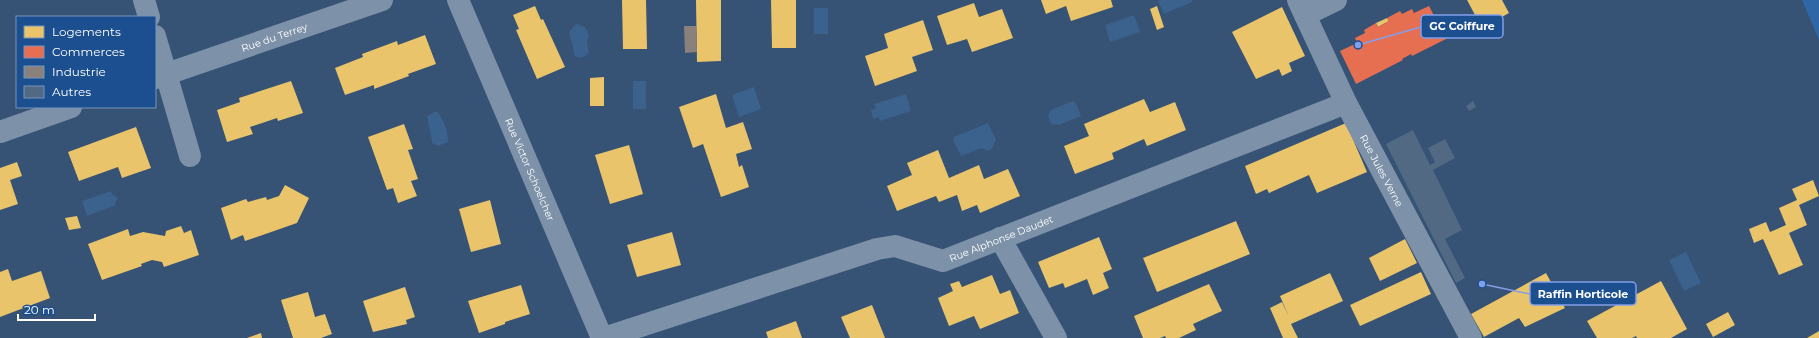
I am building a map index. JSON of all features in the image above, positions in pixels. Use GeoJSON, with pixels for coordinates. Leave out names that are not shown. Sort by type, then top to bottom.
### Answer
{"type":"FeatureCollection","features":[{"type":"Feature","properties":{"kind":"street"},"geometry":{"type":"LineString","coordinates":[[144,0],[149,16]]}},
{"type":"Feature","properties":{"kind":"street","name":"Rue du Terrey"},"geometry":{"type":"LineString","coordinates":[[160,76],[382,0]]}},
{"type":"Feature","properties":{"kind":"street","name":"Rue Victor Schoelcher"},"geometry":{"type":"LineString","coordinates":[[458,0],[603,338]]}},
{"type":"Feature","properties":{"kind":"street"},"geometry":{"type":"LineString","coordinates":[[1301,8],[1336,0]]}},
{"type":"Feature","properties":{"kind":"street","name":"Rue Jules Verne"},"geometry":{"type":"LineString","coordinates":[[1301,8],[1346,103],[1471,338]]}},
{"type":"Feature","properties":{"kind":"street"},"geometry":{"type":"LineString","coordinates":[[156,44],[160,76],[190,156]]}},
{"type":"Feature","properties":{"kind":"street","name":"Rue Alphonse Daudet"},"geometry":{"type":"LineString","coordinates":[[603,338],[877,249],[895,246],[942,261],[1346,103]]}},
{"type":"Feature","properties":{"kind":"street"},"geometry":{"type":"LineString","coordinates":[[0,132],[68,108]]}},
{"type":"Feature","properties":{"kind":"street"},"geometry":{"type":"LineString","coordinates":[[1000,238],[1056,338]]}},
{"type":"Feature","properties":{"kind":"shaded area"},"geometry":{"type":"Polygon","coordinates":[[[1192,0],[1192,2],[1164,14],[1158,1],[1192,0]]]}},
{"type":"Feature","properties":{"kind":"shaded area"},"geometry":{"type":"Polygon","coordinates":[[[1802,0],[1819,0],[1819,40],[1802,0]]]}},
{"type":"Feature","properties":{"kind":"shaded area"},"geometry":{"type":"Polygon","coordinates":[[[814,8],[828,8],[828,34],[814,34],[814,8]]]}},
{"type":"Feature","properties":{"kind":"shaded area"},"geometry":{"type":"Polygon","coordinates":[[[1134,15],[1140,32],[1110,42],[1105,25],[1134,15]]]}},
{"type":"Feature","properties":{"kind":"shaded area"},"geometry":{"type":"Polygon","coordinates":[[[576,24],[585,27],[589,35],[587,41],[589,52],[583,57],[575,56],[573,44],[569,36],[569,32],[576,24]]]}},
{"type":"Feature","properties":{"kind":"shaded area"},"geometry":{"type":"Polygon","coordinates":[[[633,81],[646,81],[646,109],[633,109],[633,81]]]}},
{"type":"Feature","properties":{"kind":"shaded area"},"geometry":{"type":"Polygon","coordinates":[[[754,87],[761,109],[739,117],[732,95],[754,87]]]}},
{"type":"Feature","properties":{"kind":"shaded area"},"geometry":{"type":"Polygon","coordinates":[[[906,94],[911,111],[880,121],[879,117],[873,119],[871,110],[876,108],[874,104],[906,94]]]}},
{"type":"Feature","properties":{"kind":"shaded area"},"geometry":{"type":"Polygon","coordinates":[[[1073,101],[1076,103],[1081,116],[1059,125],[1051,124],[1048,116],[1051,110],[1073,101]]]}},
{"type":"Feature","properties":{"kind":"shaded area"},"geometry":{"type":"Polygon","coordinates":[[[437,111],[445,126],[448,142],[438,146],[432,143],[427,116],[437,111]]]}},
{"type":"Feature","properties":{"kind":"shaded area"},"geometry":{"type":"Polygon","coordinates":[[[988,123],[996,139],[992,149],[987,151],[982,148],[961,156],[953,140],[954,137],[988,123]]]}},
{"type":"Feature","properties":{"kind":"shaded area"},"geometry":{"type":"Polygon","coordinates":[[[111,191],[112,194],[117,197],[115,202],[116,205],[87,216],[82,201],[111,191]]]}},
{"type":"Feature","properties":{"kind":"shaded area"},"geometry":{"type":"Polygon","coordinates":[[[1686,252],[1701,283],[1684,291],[1669,260],[1686,252]]]}},
{"type":"Feature","properties":{"kind":"building: Logements"},"geometry":{"type":"Polygon","coordinates":[[[622,0],[646,0],[647,49],[623,49],[622,0]]]}},
{"type":"Feature","properties":{"kind":"building: Logements"},"geometry":{"type":"Polygon","coordinates":[[[696,0],[721,0],[721,61],[697,62],[696,0]]]}},
{"type":"Feature","properties":{"kind":"building: Logements"},"geometry":{"type":"Polygon","coordinates":[[[771,0],[796,0],[796,48],[772,48],[771,0]]]}},
{"type":"Feature","properties":{"kind":"building: Logements"},"geometry":{"type":"Polygon","coordinates":[[[1041,0],[1111,0],[1113,7],[1071,21],[1066,6],[1046,14],[1041,0]]]}},
{"type":"Feature","properties":{"kind":"building: Logements"},"geometry":{"type":"Polygon","coordinates":[[[1467,0],[1502,0],[1509,13],[1482,28],[1467,0]]]}},
{"type":"Feature","properties":{"kind":"building: Logements"},"geometry":{"type":"Polygon","coordinates":[[[974,3],[979,17],[1002,9],[1013,38],[972,52],[967,39],[947,45],[937,16],[974,3]]]}},
{"type":"Feature","properties":{"kind":"building: Logements"},"geometry":{"type":"Polygon","coordinates":[[[535,6],[541,20],[543,19],[565,67],[537,79],[516,30],[519,29],[513,15],[535,6]]]}},
{"type":"Feature","properties":{"kind":"building: Logements"},"geometry":{"type":"Polygon","coordinates":[[[1157,6],[1164,27],[1157,30],[1150,9],[1157,6]]]}},
{"type":"Feature","properties":{"kind":"building: Logements"},"geometry":{"type":"Polygon","coordinates":[[[1282,7],[1305,56],[1289,63],[1292,71],[1282,76],[1279,69],[1256,79],[1232,32],[1282,7]]]}},
{"type":"Feature","properties":{"kind":"building: Logements"},"geometry":{"type":"Polygon","coordinates":[[[1387,18],[1389,21],[1378,27],[1376,23],[1387,18]]]}},
{"type":"Feature","properties":{"kind":"building: Logements"},"geometry":{"type":"Polygon","coordinates":[[[923,20],[933,50],[912,57],[917,71],[875,86],[865,56],[888,48],[884,34],[923,20]]]}},
{"type":"Feature","properties":{"kind":"building: Logements"},"geometry":{"type":"Polygon","coordinates":[[[425,35],[436,64],[374,89],[374,85],[345,95],[335,68],[363,57],[362,54],[397,41],[398,45],[425,35]]]}},
{"type":"Feature","properties":{"kind":"building: Logements"},"geometry":{"type":"Polygon","coordinates":[[[604,77],[604,106],[590,106],[590,78],[604,77]]]}},
{"type":"Feature","properties":{"kind":"building: Logements"},"geometry":{"type":"Polygon","coordinates":[[[291,81],[303,113],[278,121],[277,118],[250,127],[253,134],[227,142],[217,110],[240,102],[239,98],[291,81]]]}},
{"type":"Feature","properties":{"kind":"building: Logements"},"geometry":{"type":"Polygon","coordinates":[[[716,94],[726,128],[743,122],[752,149],[736,154],[739,167],[742,165],[749,187],[721,197],[703,144],[693,148],[679,107],[716,94]]]}},
{"type":"Feature","properties":{"kind":"building: Logements"},"geometry":{"type":"Polygon","coordinates":[[[1144,99],[1150,112],[1175,102],[1186,130],[1147,146],[1144,139],[1112,153],[1114,159],[1075,174],[1064,146],[1089,136],[1084,124],[1144,99]]]}},
{"type":"Feature","properties":{"kind":"building: Logements"},"geometry":{"type":"Polygon","coordinates":[[[1346,123],[1367,172],[1317,193],[1309,175],[1269,193],[1267,189],[1256,194],[1245,166],[1346,123]]]}},
{"type":"Feature","properties":{"kind":"building: Logements"},"geometry":{"type":"Polygon","coordinates":[[[404,124],[413,149],[408,150],[418,179],[411,181],[417,196],[398,203],[393,188],[387,190],[368,137],[404,124]]]}},
{"type":"Feature","properties":{"kind":"building: Logements"},"geometry":{"type":"Polygon","coordinates":[[[136,127],[151,168],[122,178],[118,167],[79,181],[68,152],[136,127]]]}},
{"type":"Feature","properties":{"kind":"building: Logements"},"geometry":{"type":"Polygon","coordinates":[[[629,145],[643,194],[610,204],[595,155],[629,145]]]}},
{"type":"Feature","properties":{"kind":"building: Logements"},"geometry":{"type":"Polygon","coordinates":[[[938,150],[949,178],[979,165],[984,179],[1008,169],[1020,196],[980,213],[977,205],[962,211],[957,195],[939,202],[936,196],[897,211],[887,186],[912,175],[907,163],[938,150]]]}},
{"type":"Feature","properties":{"kind":"building: Logements"},"geometry":{"type":"Polygon","coordinates":[[[17,162],[22,176],[10,180],[18,204],[0,210],[0,168],[17,162]]]}},
{"type":"Feature","properties":{"kind":"building: Logements"},"geometry":{"type":"Polygon","coordinates":[[[1813,180],[1819,196],[1799,205],[1807,225],[1789,233],[1803,265],[1779,275],[1763,239],[1754,243],[1749,229],[1766,222],[1770,232],[1786,225],[1779,208],[1797,200],[1792,189],[1813,180]]]}},
{"type":"Feature","properties":{"kind":"building: Logements"},"geometry":{"type":"Polygon","coordinates":[[[285,185],[309,198],[297,223],[245,241],[243,235],[231,240],[221,208],[246,199],[248,202],[266,197],[267,200],[279,196],[285,185]]]}},
{"type":"Feature","properties":{"kind":"building: Logements"},"geometry":{"type":"Polygon","coordinates":[[[490,200],[501,244],[471,252],[459,209],[490,200]]]}},
{"type":"Feature","properties":{"kind":"building: Logements"},"geometry":{"type":"Polygon","coordinates":[[[77,216],[81,228],[69,230],[65,218],[77,216]]]}},
{"type":"Feature","properties":{"kind":"building: Logements"},"geometry":{"type":"Polygon","coordinates":[[[1236,221],[1250,254],[1157,292],[1143,258],[1236,221]]]}},
{"type":"Feature","properties":{"kind":"building: Logements"},"geometry":{"type":"Polygon","coordinates":[[[181,226],[184,233],[191,230],[199,255],[164,267],[162,262],[152,260],[141,264],[142,266],[102,280],[88,244],[128,229],[130,236],[143,232],[165,236],[166,231],[181,226]]]}},
{"type":"Feature","properties":{"kind":"building: Logements"},"geometry":{"type":"Polygon","coordinates":[[[672,232],[681,265],[637,277],[627,245],[672,232]]]}},
{"type":"Feature","properties":{"kind":"building: Logements"},"geometry":{"type":"Polygon","coordinates":[[[1099,237],[1112,269],[1103,273],[1109,288],[1093,295],[1087,279],[1065,288],[1063,283],[1049,288],[1038,262],[1099,237]]]}},
{"type":"Feature","properties":{"kind":"building: Logements"},"geometry":{"type":"Polygon","coordinates":[[[1405,239],[1417,263],[1380,281],[1369,258],[1405,239]]]}},
{"type":"Feature","properties":{"kind":"building: Logements"},"geometry":{"type":"Polygon","coordinates":[[[8,269],[12,281],[41,271],[50,298],[0,317],[0,272],[8,269]]]}},
{"type":"Feature","properties":{"kind":"building: Logements"},"geometry":{"type":"Polygon","coordinates":[[[1421,272],[1431,294],[1360,326],[1350,305],[1421,272]]]}},
{"type":"Feature","properties":{"kind":"building: Logements"},"geometry":{"type":"Polygon","coordinates":[[[1330,273],[1343,301],[1291,324],[1298,338],[1283,338],[1270,308],[1282,302],[1289,317],[1280,296],[1330,273]]]}},
{"type":"Feature","properties":{"kind":"building: Logements"},"geometry":{"type":"Polygon","coordinates":[[[1546,273],[1565,308],[1525,327],[1519,318],[1484,337],[1471,314],[1546,273]]]}},
{"type":"Feature","properties":{"kind":"building: Logements"},"geometry":{"type":"Polygon","coordinates":[[[992,275],[1000,294],[1010,290],[1019,313],[980,329],[974,316],[949,326],[938,298],[953,291],[950,284],[959,281],[962,287],[992,275]]]}},
{"type":"Feature","properties":{"kind":"building: Logements"},"geometry":{"type":"Polygon","coordinates":[[[1661,281],[1687,329],[1671,338],[1637,338],[1636,336],[1632,338],[1597,338],[1587,321],[1661,281]]]}},
{"type":"Feature","properties":{"kind":"building: Logements"},"geometry":{"type":"Polygon","coordinates":[[[1209,284],[1222,311],[1193,324],[1196,330],[1179,338],[1166,338],[1165,336],[1160,338],[1143,338],[1134,316],[1209,284]]]}},
{"type":"Feature","properties":{"kind":"building: Logements"},"geometry":{"type":"Polygon","coordinates":[[[521,285],[530,314],[505,322],[505,324],[479,333],[468,301],[521,285]]]}},
{"type":"Feature","properties":{"kind":"building: Logements"},"geometry":{"type":"Polygon","coordinates":[[[405,287],[415,317],[406,320],[407,324],[373,332],[363,301],[405,287]]]}},
{"type":"Feature","properties":{"kind":"building: Logements"},"geometry":{"type":"Polygon","coordinates":[[[308,292],[315,317],[325,314],[332,334],[321,338],[293,338],[281,300],[308,292]]]}},
{"type":"Feature","properties":{"kind":"building: Logements"},"geometry":{"type":"Polygon","coordinates":[[[872,305],[885,338],[850,338],[841,317],[872,305]]]}},
{"type":"Feature","properties":{"kind":"building: Logements"},"geometry":{"type":"Polygon","coordinates":[[[1728,312],[1735,325],[1713,337],[1706,324],[1728,312]]]}},
{"type":"Feature","properties":{"kind":"building: Logements"},"geometry":{"type":"Polygon","coordinates":[[[796,321],[802,338],[768,338],[766,332],[796,321]]]}},
{"type":"Feature","properties":{"kind":"building: Logements"},"geometry":{"type":"Polygon","coordinates":[[[1819,331],[1819,338],[1807,338],[1819,331]]]}},
{"type":"Feature","properties":{"kind":"building: Logements"},"geometry":{"type":"Polygon","coordinates":[[[261,333],[262,338],[247,338],[261,333]]]}},
{"type":"Feature","properties":{"kind":"building: Commerces"},"geometry":{"type":"Polygon","coordinates":[[[1429,6],[1446,39],[1412,56],[1411,54],[1402,59],[1403,60],[1356,84],[1340,51],[1357,43],[1355,38],[1365,33],[1364,30],[1376,23],[1378,27],[1389,21],[1387,18],[1400,11],[1402,14],[1412,9],[1414,13],[1429,6]]]}},
{"type":"Feature","properties":{"kind":"building: Industrie"},"geometry":{"type":"Polygon","coordinates":[[[684,26],[696,26],[697,52],[685,53],[684,26]]]}},
{"type":"Feature","properties":{"kind":"building: Autres"},"geometry":{"type":"Polygon","coordinates":[[[1473,101],[1476,107],[1469,111],[1466,106],[1473,101]]]}},
{"type":"Feature","properties":{"kind":"building: Autres"},"geometry":{"type":"Polygon","coordinates":[[[1413,130],[1430,165],[1435,162],[1428,148],[1445,139],[1455,158],[1433,170],[1462,230],[1445,239],[1465,278],[1456,283],[1386,144],[1413,130]]]}},
{"type":"Feature","properties":{"kind":"place","name":"GC Coiffure"},"geometry":{"type":"Point","coordinates":[1358,45]}},
{"type":"Feature","properties":{"kind":"place","name":"Raffin Horticole"},"geometry":{"type":"Point","coordinates":[1482,284]}}]}
